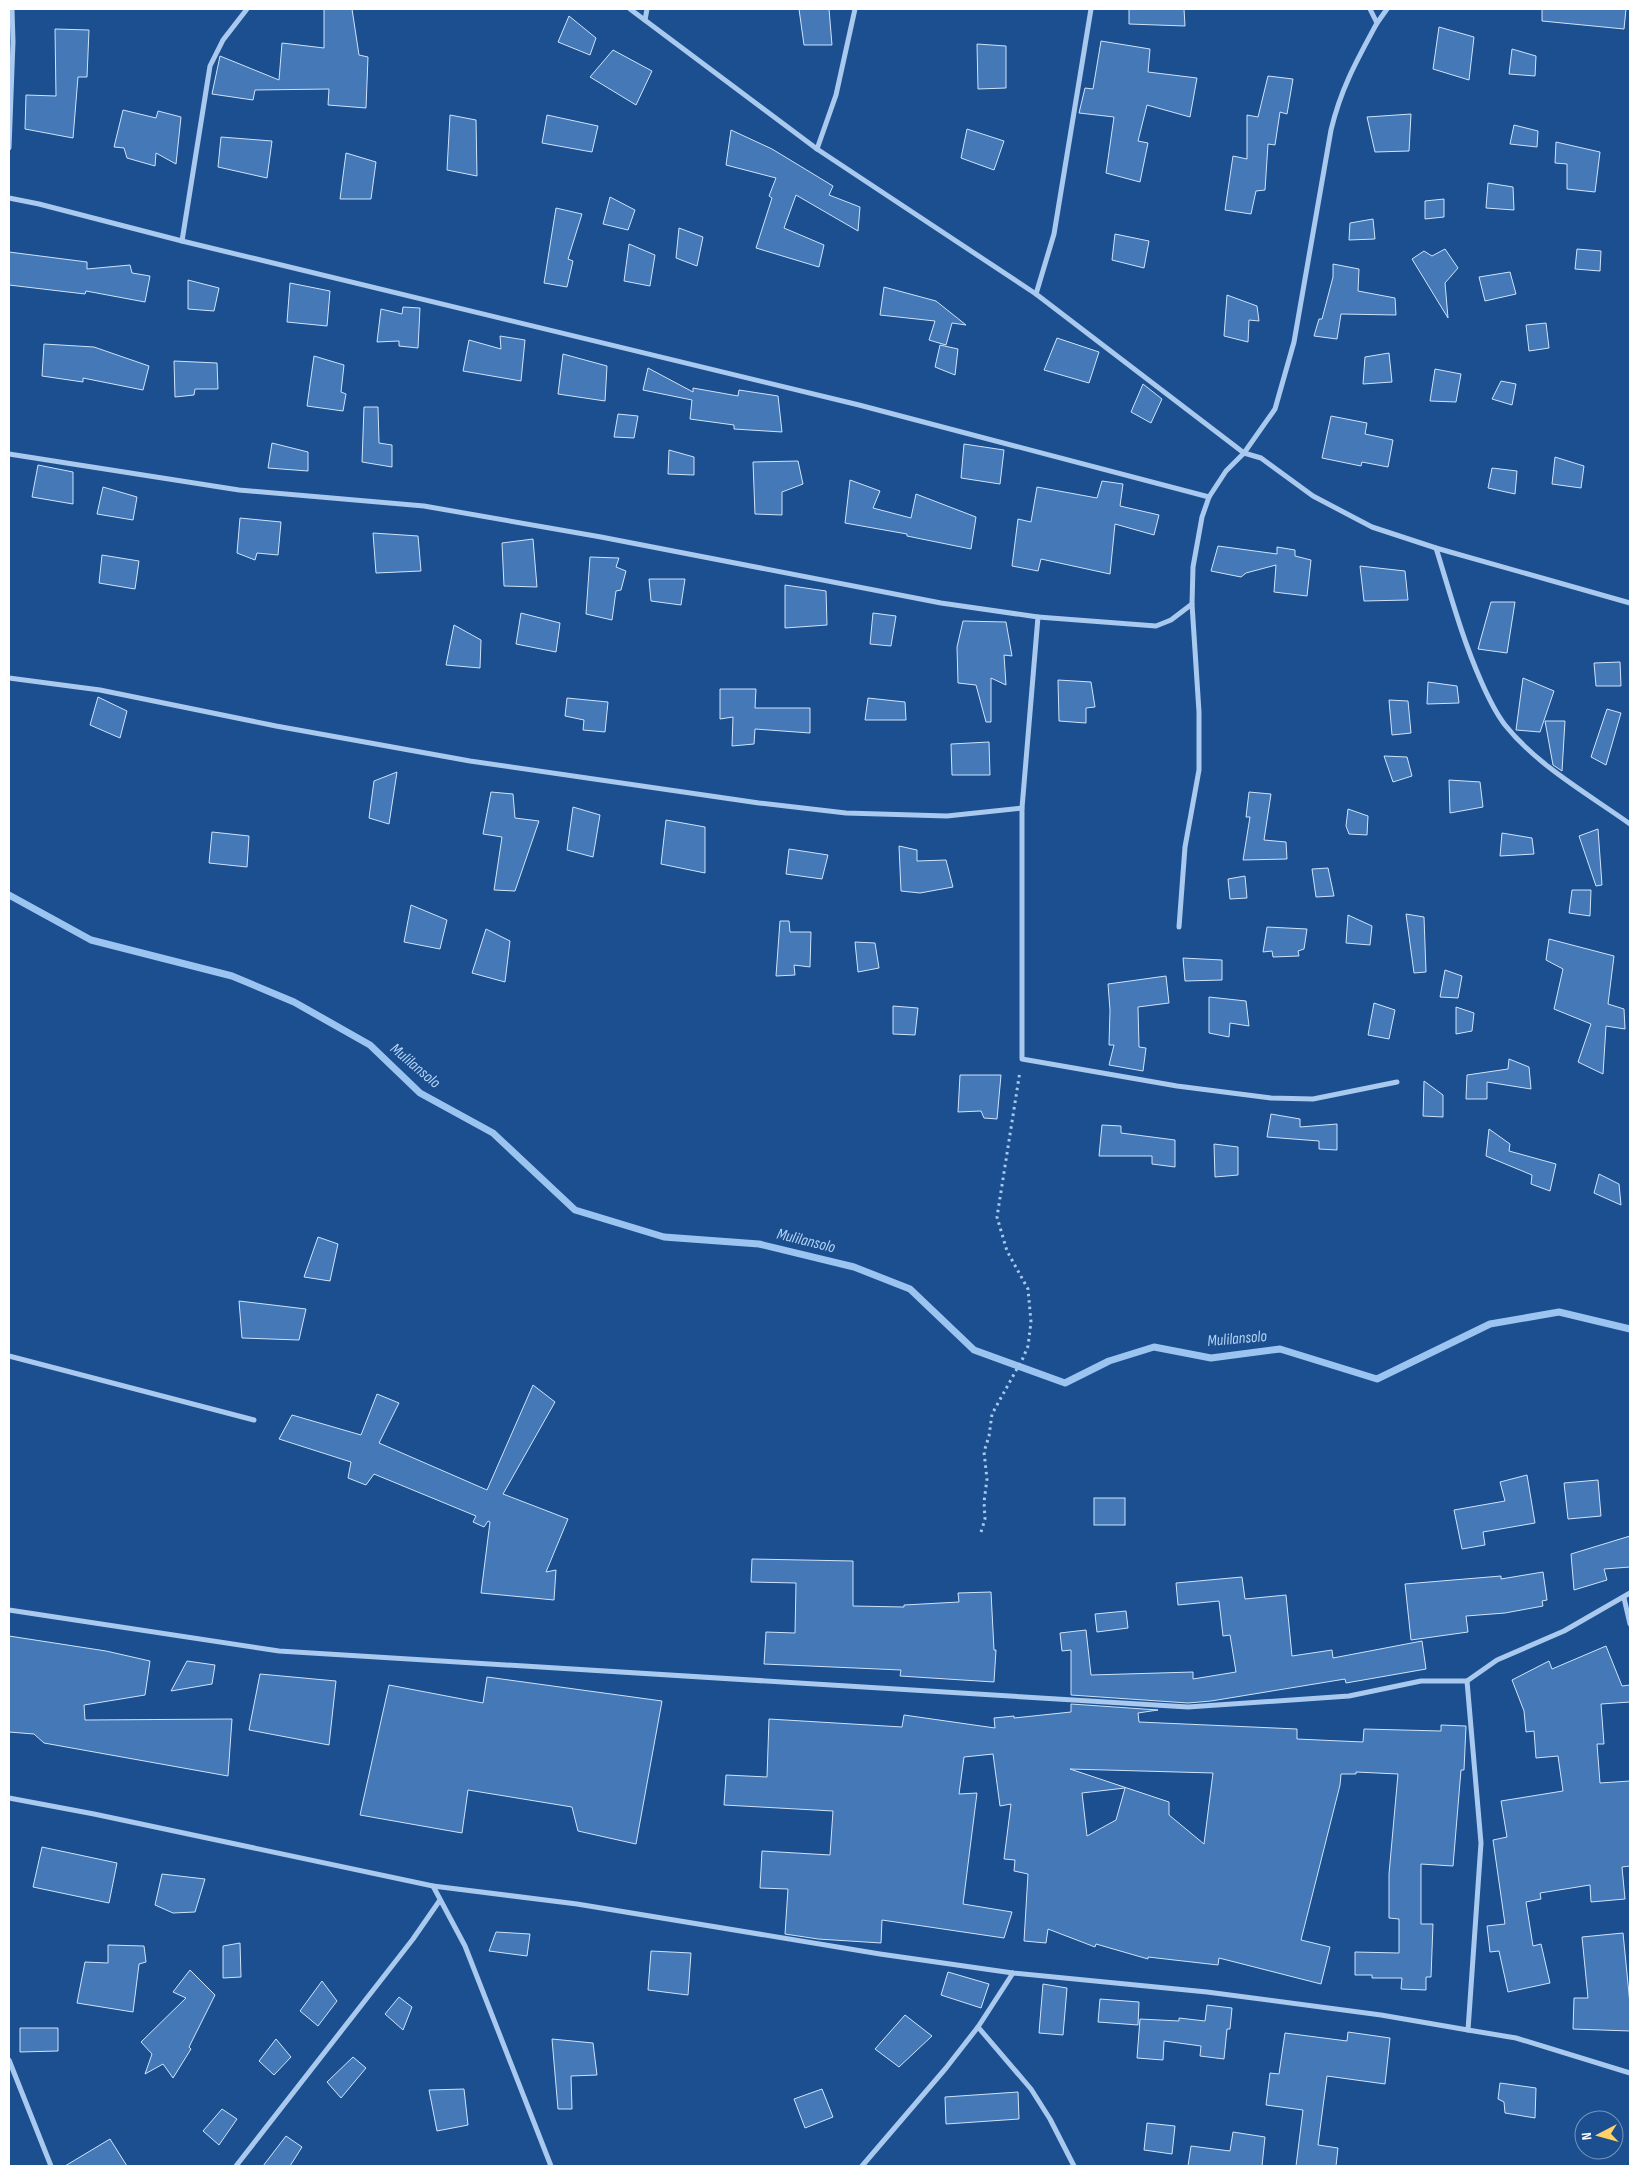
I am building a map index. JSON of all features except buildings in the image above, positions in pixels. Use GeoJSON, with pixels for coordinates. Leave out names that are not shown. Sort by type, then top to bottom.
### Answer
{"type":"FeatureCollection","features":[{"type":"Feature","properties":{"kind":"street"},"geometry":{"type":"LineString","coordinates":[[9,148],[13,42],[12,9]]}},
{"type":"Feature","properties":{"kind":"street"},"geometry":{"type":"LineString","coordinates":[[182,242],[210,66],[215,54],[247,9]]}},
{"type":"Feature","properties":{"kind":"street"},"geometry":{"type":"LineString","coordinates":[[630,9],[817,149],[1036,294],[1244,453],[1261,458],[1313,496],[1372,527],[1436,548],[1630,603]]}},
{"type":"Feature","properties":{"kind":"street"},"geometry":{"type":"LineString","coordinates":[[645,20],[647,9]]}},
{"type":"Feature","properties":{"kind":"street"},"geometry":{"type":"LineString","coordinates":[[817,149],[836,95],[855,9]]}},
{"type":"Feature","properties":{"kind":"street"},"geometry":{"type":"LineString","coordinates":[[1036,294],[1054,234],[1092,9]]}},
{"type":"Feature","properties":{"kind":"street"},"geometry":{"type":"LineString","coordinates":[[1370,9],[1377,23]]}},
{"type":"Feature","properties":{"kind":"street"},"geometry":{"type":"LineString","coordinates":[[1179,927],[1185,847],[1199,770],[1199,712],[1192,604],[1193,567],[1202,517],[1209,497],[1226,471],[1244,453],[1275,410],[1294,342],[1331,130],[1338,101],[1349,75],[1377,23],[1387,9]]}},
{"type":"Feature","properties":{"kind":"street"},"geometry":{"type":"LineString","coordinates":[[9,198],[39,204],[182,242],[860,405],[1209,497]]}},
{"type":"Feature","properties":{"kind":"street"},"geometry":{"type":"LineString","coordinates":[[9,454],[239,490],[424,506],[600,537],[941,603],[1038,617],[1156,626],[1172,620],[1192,604]]}},
{"type":"Feature","properties":{"kind":"street"},"geometry":{"type":"LineString","coordinates":[[1436,548],[1469,654],[1492,706],[1522,744],[1546,764],[1630,824]]}},
{"type":"Feature","properties":{"kind":"street"},"geometry":{"type":"LineString","coordinates":[[1038,617],[1022,808],[1022,1059],[1177,1086],[1271,1098],[1313,1099],[1397,1082]]}},
{"type":"Feature","properties":{"kind":"street"},"geometry":{"type":"LineString","coordinates":[[9,678],[100,690],[276,726],[470,761],[759,803],[846,813],[947,816],[1022,808]]}},
{"type":"Feature","properties":{"kind":"street"},"geometry":{"type":"LineString","coordinates":[[9,1356],[254,1420]]}},
{"type":"Feature","properties":{"kind":"street"},"geometry":{"type":"LineString","coordinates":[[9,1610],[279,1651],[1188,1707],[1349,1696],[1421,1681],[1467,1681],[1497,1660],[1564,1631],[1624,1598],[1630,1592]]}},
{"type":"Feature","properties":{"kind":"street"},"geometry":{"type":"LineString","coordinates":[[1624,1598],[1630,1624]]}},
{"type":"Feature","properties":{"kind":"street"},"geometry":{"type":"LineString","coordinates":[[1467,1681],[1481,1843],[1468,2030]]}},
{"type":"Feature","properties":{"kind":"street"},"geometry":{"type":"LineString","coordinates":[[9,1798],[104,1816],[433,1886],[577,1904],[880,1954],[1013,1973],[1207,1992],[1381,2015],[1516,2038],[1630,2073]]}},
{"type":"Feature","properties":{"kind":"street"},"geometry":{"type":"LineString","coordinates":[[433,1886],[466,1946],[552,2166]]}},
{"type":"Feature","properties":{"kind":"street"},"geometry":{"type":"LineString","coordinates":[[236,2166],[413,1938],[440,1900]]}},
{"type":"Feature","properties":{"kind":"street"},"geometry":{"type":"LineString","coordinates":[[862,2166],[946,2068],[978,2027],[1013,1973]]}},
{"type":"Feature","properties":{"kind":"street"},"geometry":{"type":"LineString","coordinates":[[978,2027],[1031,2089],[1050,2119],[1074,2166]]}},
{"type":"Feature","properties":{"kind":"street"},"geometry":{"type":"LineString","coordinates":[[9,2060],[52,2166]]}},
{"type":"Feature","properties":{"kind":"path"},"geometry":{"type":"LineString","coordinates":[[981,1532],[985,1519],[984,1502],[988,1480],[984,1452],[989,1436],[992,1414],[1023,1358],[1028,1346],[1031,1322],[1028,1289],[1007,1251],[997,1217],[1022,1059]]}},
{"type":"Feature","properties":{"kind":"waterway","name":"Mulilansolo"},"geometry":{"type":"LineString","coordinates":[[9,895],[91,940],[232,976],[294,1002],[370,1045],[420,1093],[493,1133],[575,1210],[664,1237],[759,1244],[854,1267],[910,1289],[974,1350],[1065,1383],[1109,1361],[1154,1347],[1211,1358],[1280,1349],[1377,1379],[1490,1324],[1559,1312],[1630,1329]]}}]}
